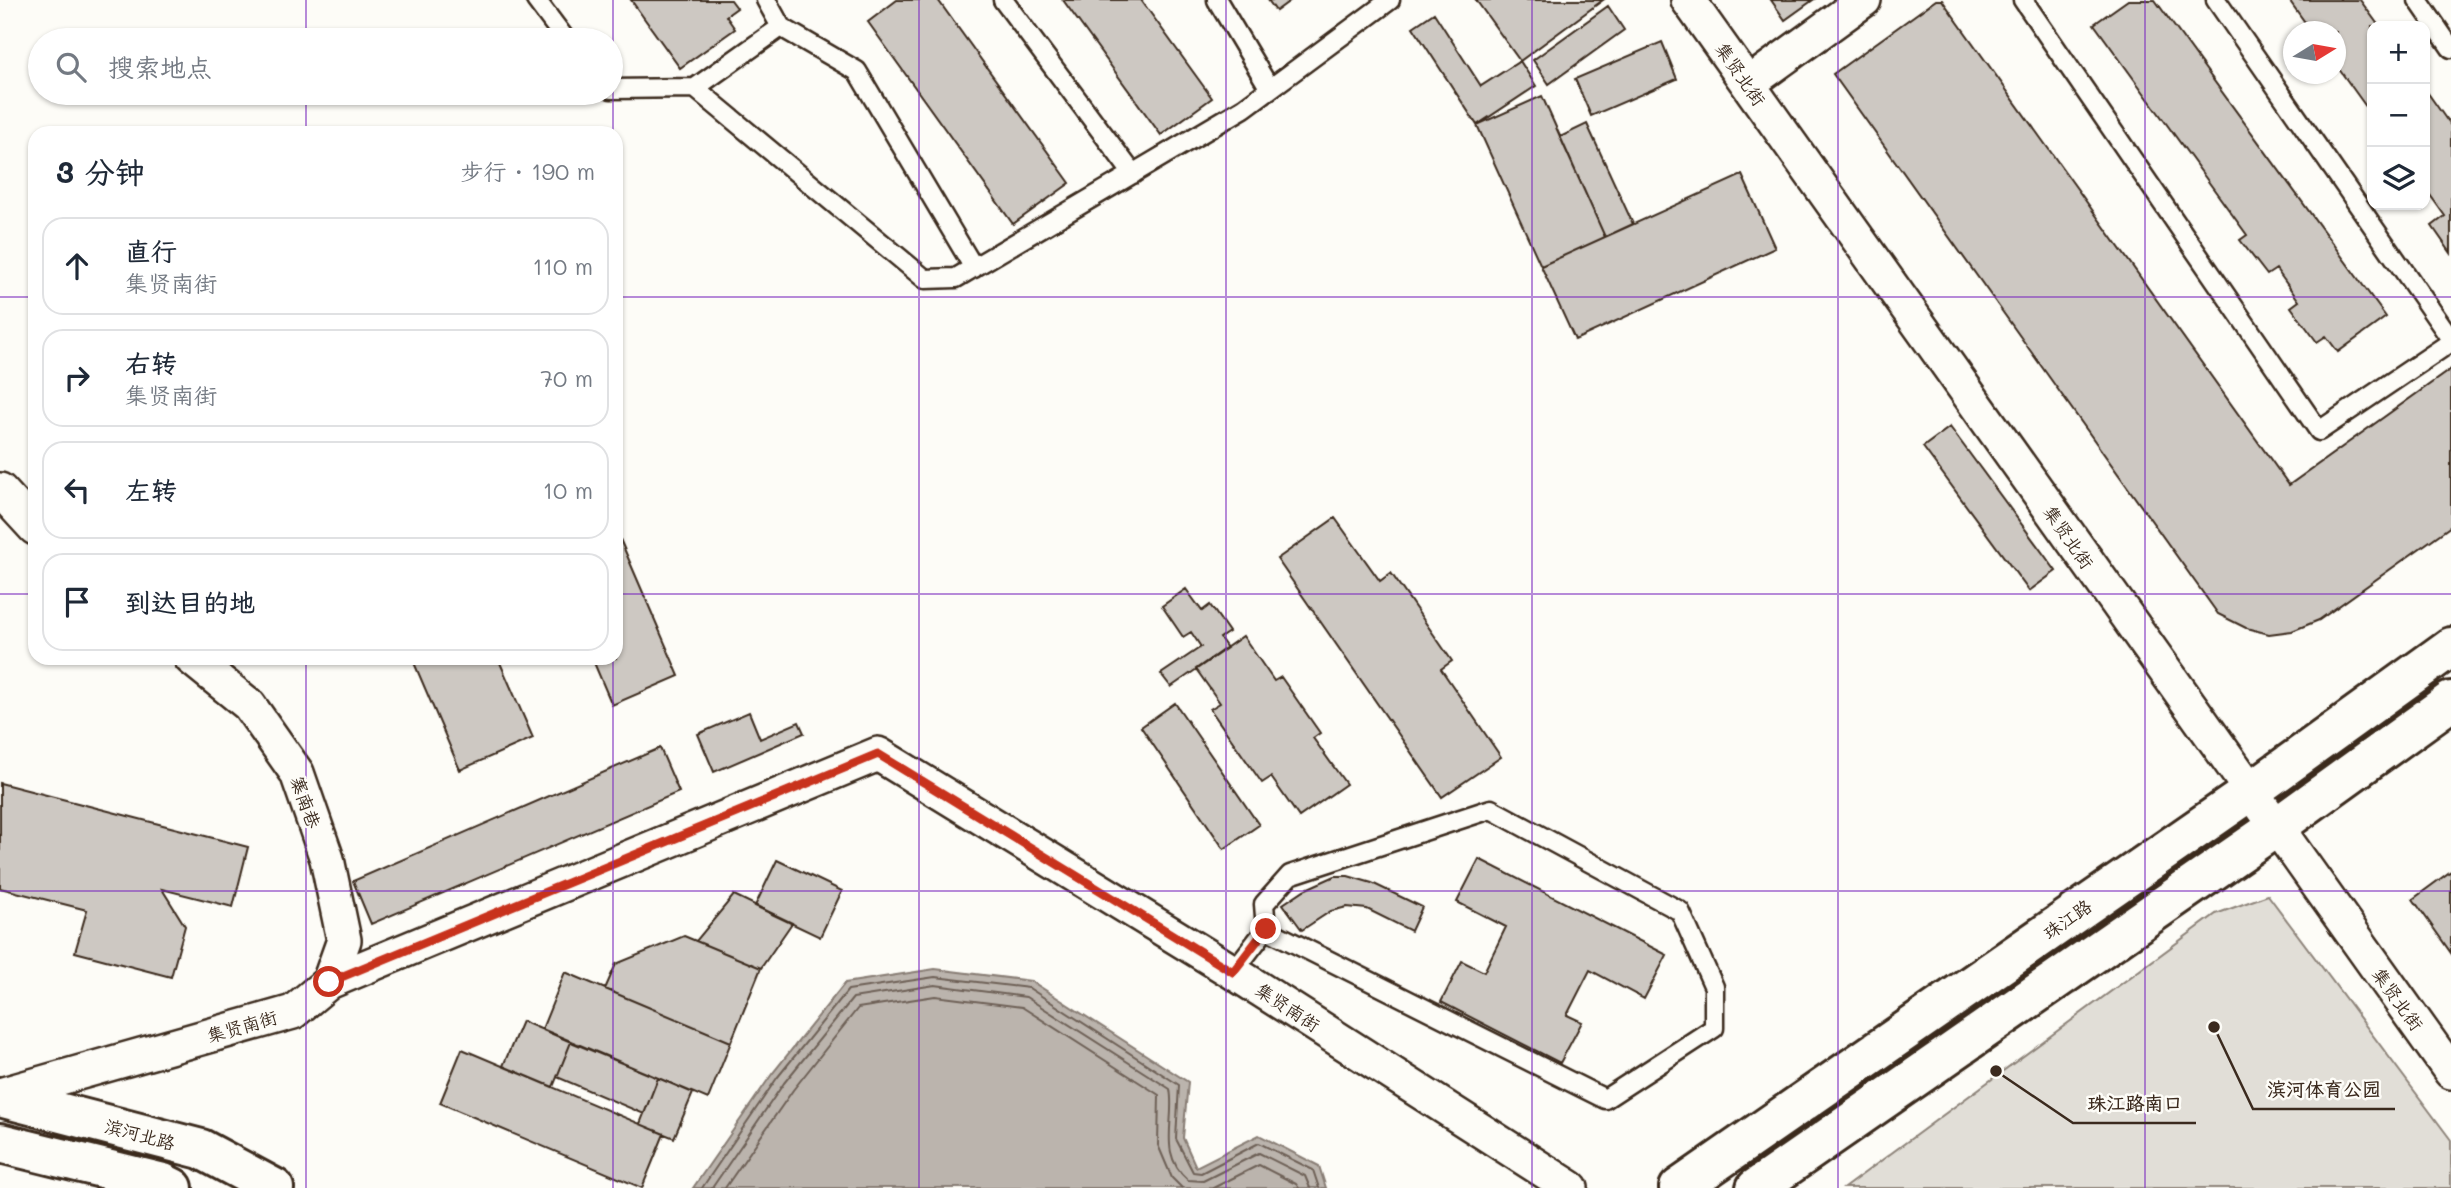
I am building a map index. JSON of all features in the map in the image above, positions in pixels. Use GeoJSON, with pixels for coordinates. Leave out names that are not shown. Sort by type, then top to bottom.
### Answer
{"type":"FeatureCollection","features":[{"type":"Feature","properties":{"kind":"main road","name":"珠江路"},"geometry":{"type":"LineString","coordinates":[[1679,1188],[2250,792],[2451,647]]}},
{"type":"Feature","properties":{"kind":"main road"},"geometry":{"type":"LineString","coordinates":[[1756,1188],[2275,828],[2451,701]]}},
{"type":"Feature","properties":{"kind":"main road","name":"滨河北路"},"geometry":{"type":"LineString","coordinates":[[0,1096],[201,1149],[274,1188]]}},
{"type":"Feature","properties":{"kind":"main road"},"geometry":{"type":"LineString","coordinates":[[0,1143],[163,1183],[173,1188]]}},
{"type":"Feature","properties":{"kind":"street","name":"集贤北街"},"geometry":{"type":"LineString","coordinates":[[1688,0],[2451,1072]]}},
{"type":"Feature","properties":{"kind":"street"},"geometry":{"type":"LineString","coordinates":[[1748,83],[1864,0]]}},
{"type":"Feature","properties":{"kind":"street"},"geometry":{"type":"LineString","coordinates":[[0,490],[28,520]]}},
{"type":"Feature","properties":{"kind":"street","name":"寨南巷"},"geometry":{"type":"LineString","coordinates":[[200,665],[249,705],[297,773],[327,859],[344,940],[329,982]]}},
{"type":"Feature","properties":{"kind":"street","name":"集贤南街"},"geometry":{"type":"LineString","coordinates":[[0,1096],[293,1012],[329,982],[878,754],[1233,972],[1571,1188]]}},
{"type":"Feature","properties":{"kind":"lane"},"geometry":{"type":"LineString","coordinates":[[536,0],[557,28]]}},
{"type":"Feature","properties":{"kind":"lane"},"geometry":{"type":"LineString","coordinates":[[766,0],[781,27],[857,71],[974,268]]}},
{"type":"Feature","properties":{"kind":"lane"},"geometry":{"type":"LineString","coordinates":[[1003,0],[1133,174]]}},
{"type":"Feature","properties":{"kind":"lane"},"geometry":{"type":"LineString","coordinates":[[1217,0],[1270,89]]}},
{"type":"Feature","properties":{"kind":"lane"},"geometry":{"type":"LineString","coordinates":[[695,88],[925,279],[956,278],[1244,108],[1390,0]]}},
{"type":"Feature","properties":{"kind":"lane"},"geometry":{"type":"LineString","coordinates":[[2030,2],[2319,431],[2451,340],[2216,0]]}},
{"type":"Feature","properties":{"kind":"lane"},"geometry":{"type":"LineString","coordinates":[[2418,0],[2451,48]]}},
{"type":"Feature","properties":{"kind":"lane"},"geometry":{"type":"LineString","coordinates":[[623,89],[695,88],[781,27]]}},
{"type":"Feature","properties":{"kind":"lane"},"geometry":{"type":"LineString","coordinates":[[1233,972],[1266,929],[1264,904],[1290,875],[1491,810],[1680,911],[1714,987],[1714,1028],[1605,1099],[1266,929]]}},
{"type":"Feature","properties":{"kind":"shaded area"},"geometry":{"type":"Polygon","coordinates":[[[2268,895],[2451,1140],[2451,1188],[1844,1188],[2216,914],[2268,895]]]}},
{"type":"Feature","properties":{"kind":"water"},"geometry":{"type":"Polygon","coordinates":[[[935,969],[1031,981],[1188,1082],[1183,1138],[1196,1167],[1259,1135],[1319,1166],[1326,1188],[693,1188],[772,1074],[845,983],[935,969]]]}},
{"type":"Feature","properties":{"kind":"building"},"geometry":{"type":"Polygon","coordinates":[[[631,0],[731,0],[737,8],[726,16],[735,29],[680,68],[631,0]]]}},
{"type":"Feature","properties":{"kind":"building"},"geometry":{"type":"Polygon","coordinates":[[[897,0],[938,0],[1070,183],[1013,224],[868,22],[897,0]]]}},
{"type":"Feature","properties":{"kind":"building"},"geometry":{"type":"Polygon","coordinates":[[[1063,0],[1141,0],[1212,98],[1161,135],[1063,0]]]}},
{"type":"Feature","properties":{"kind":"building"},"geometry":{"type":"Polygon","coordinates":[[[1268,0],[1291,0],[1276,11],[1268,0]]]}},
{"type":"Feature","properties":{"kind":"building"},"geometry":{"type":"Polygon","coordinates":[[[1476,0],[1603,0],[1520,61],[1476,0]]]}},
{"type":"Feature","properties":{"kind":"building"},"geometry":{"type":"Polygon","coordinates":[[[1771,0],[1813,0],[1785,20],[1771,0]]]}},
{"type":"Feature","properties":{"kind":"building"},"geometry":{"type":"Polygon","coordinates":[[[1936,0],[1942,0],[2289,485],[2451,369],[2451,526],[2319,620],[2292,631],[2269,634],[2246,628],[2218,614],[1833,74],[1936,0]]]}},
{"type":"Feature","properties":{"kind":"building"},"geometry":{"type":"Polygon","coordinates":[[[2128,0],[2155,0],[2386,317],[2338,352],[2326,336],[2317,342],[2291,307],[2299,301],[2276,269],[2267,275],[2240,240],[2247,235],[2094,24],[2128,0]]]}},
{"type":"Feature","properties":{"kind":"building"},"geometry":{"type":"Polygon","coordinates":[[[2289,0],[2360,0],[2375,21],[2367,21],[2367,108],[2346,79],[2346,21],[2304,21],[2289,0]]]}},
{"type":"Feature","properties":{"kind":"building"},"geometry":{"type":"Polygon","coordinates":[[[1608,6],[1624,30],[1549,84],[1533,60],[1608,6]]]}},
{"type":"Feature","properties":{"kind":"building"},"geometry":{"type":"Polygon","coordinates":[[[1434,13],[1481,86],[1520,61],[1536,86],[1477,125],[1413,27],[1434,13]]]}},
{"type":"Feature","properties":{"kind":"building"},"geometry":{"type":"Polygon","coordinates":[[[1662,42],[1677,79],[1591,116],[1575,79],[1662,42]]]}},
{"type":"Feature","properties":{"kind":"building"},"geometry":{"type":"Polygon","coordinates":[[[1542,96],[1605,237],[1541,266],[1477,125],[1542,96]]]}},
{"type":"Feature","properties":{"kind":"building"},"geometry":{"type":"Polygon","coordinates":[[[2430,96],[2451,126],[2451,253],[2432,226],[2445,216],[2430,195],[2430,96]]]}},
{"type":"Feature","properties":{"kind":"building"},"geometry":{"type":"Polygon","coordinates":[[[1587,124],[1633,224],[1605,237],[1560,137],[1587,124]]]}},
{"type":"Feature","properties":{"kind":"building"},"geometry":{"type":"Polygon","coordinates":[[[1742,175],[1775,248],[1575,340],[1541,266],[1742,175]]]}},
{"type":"Feature","properties":{"kind":"building"},"geometry":{"type":"Polygon","coordinates":[[[1950,427],[2056,571],[2029,591],[1923,447],[1950,427]]]}},
{"type":"Feature","properties":{"kind":"building"},"geometry":{"type":"Polygon","coordinates":[[[1335,518],[1380,581],[1391,573],[1452,661],[1441,669],[1501,757],[1442,797],[1277,559],[1335,518]]]}},
{"type":"Feature","properties":{"kind":"building"},"geometry":{"type":"Polygon","coordinates":[[[623,546],[679,676],[612,705],[595,665],[623,665],[623,546]]]}},
{"type":"Feature","properties":{"kind":"building"},"geometry":{"type":"Polygon","coordinates":[[[1186,589],[1202,611],[1210,605],[1229,632],[1220,638],[1227,648],[1171,687],[1161,674],[1201,647],[1191,632],[1183,637],[1162,606],[1186,589]]]}},
{"type":"Feature","properties":{"kind":"building"},"geometry":{"type":"Polygon","coordinates":[[[1243,636],[1274,681],[1281,677],[1320,733],[1313,738],[1346,784],[1299,817],[1271,777],[1262,783],[1210,709],[1220,703],[1196,669],[1243,636]]]}},
{"type":"Feature","properties":{"kind":"building"},"geometry":{"type":"Polygon","coordinates":[[[415,665],[501,665],[533,738],[460,770],[415,665]]]}},
{"type":"Feature","properties":{"kind":"building"},"geometry":{"type":"Polygon","coordinates":[[[1175,703],[1259,825],[1224,849],[1141,727],[1175,703]]]}},
{"type":"Feature","properties":{"kind":"building"},"geometry":{"type":"Polygon","coordinates":[[[749,712],[760,739],[799,722],[804,733],[714,772],[698,734],[749,712]]]}},
{"type":"Feature","properties":{"kind":"building"},"geometry":{"type":"Polygon","coordinates":[[[660,748],[679,792],[371,924],[353,881],[660,748]]]}},
{"type":"Feature","properties":{"kind":"building"},"geometry":{"type":"Polygon","coordinates":[[[0,783],[248,847],[233,907],[162,889],[185,926],[171,977],[75,952],[87,910],[0,888],[0,783]]]}},
{"type":"Feature","properties":{"kind":"building"},"geometry":{"type":"Polygon","coordinates":[[[1479,859],[1667,955],[1644,999],[1590,970],[1567,1015],[1582,1022],[1560,1063],[1441,1002],[1462,961],[1484,972],[1506,927],[1457,902],[1479,859]]]}},
{"type":"Feature","properties":{"kind":"building"},"geometry":{"type":"Polygon","coordinates":[[[777,860],[842,891],[820,937],[755,906],[777,860]]]}},
{"type":"Feature","properties":{"kind":"building"},"geometry":{"type":"Polygon","coordinates":[[[2451,871],[2451,953],[2413,899],[2451,871]]]}},
{"type":"Feature","properties":{"kind":"building"},"geometry":{"type":"Polygon","coordinates":[[[1335,876],[1348,876],[1372,883],[1422,907],[1411,931],[1367,909],[1347,907],[1331,911],[1302,930],[1283,904],[1304,890],[1335,876]]]}},
{"type":"Feature","properties":{"kind":"building"},"geometry":{"type":"Polygon","coordinates":[[[734,895],[792,923],[761,968],[696,941],[734,895]]]}},
{"type":"Feature","properties":{"kind":"building"},"geometry":{"type":"Polygon","coordinates":[[[684,936],[761,968],[731,1042],[605,989],[616,964],[684,936]]]}},
{"type":"Feature","properties":{"kind":"building"},"geometry":{"type":"Polygon","coordinates":[[[565,972],[731,1042],[708,1099],[542,1029],[565,972]]]}},
{"type":"Feature","properties":{"kind":"building"},"geometry":{"type":"Polygon","coordinates":[[[522,1021],[571,1042],[553,1087],[503,1066],[522,1021]]]}},
{"type":"Feature","properties":{"kind":"building"},"geometry":{"type":"Polygon","coordinates":[[[571,1042],[658,1078],[644,1114],[557,1077],[571,1042]]]}},
{"type":"Feature","properties":{"kind":"building"},"geometry":{"type":"Polygon","coordinates":[[[462,1049],[664,1134],[642,1188],[440,1103],[462,1049]]]}},
{"type":"Feature","properties":{"kind":"building"},"geometry":{"type":"Polygon","coordinates":[[[658,1078],[693,1093],[674,1138],[640,1124],[658,1078]]]}},
{"type":"Feature","properties":{"kind":"place","name":"滨河体育公园"},"geometry":{"type":"Point","coordinates":[2214,1027]}},
{"type":"Feature","properties":{"kind":"place","name":"珠江路南口"},"geometry":{"type":"Point","coordinates":[1996,1071]}},
{"type":"Feature","properties":{"kind":"route"},"geometry":{"type":"LineString","coordinates":[[329,982],[878,754],[1233,972],[1266,929]]}}]}
